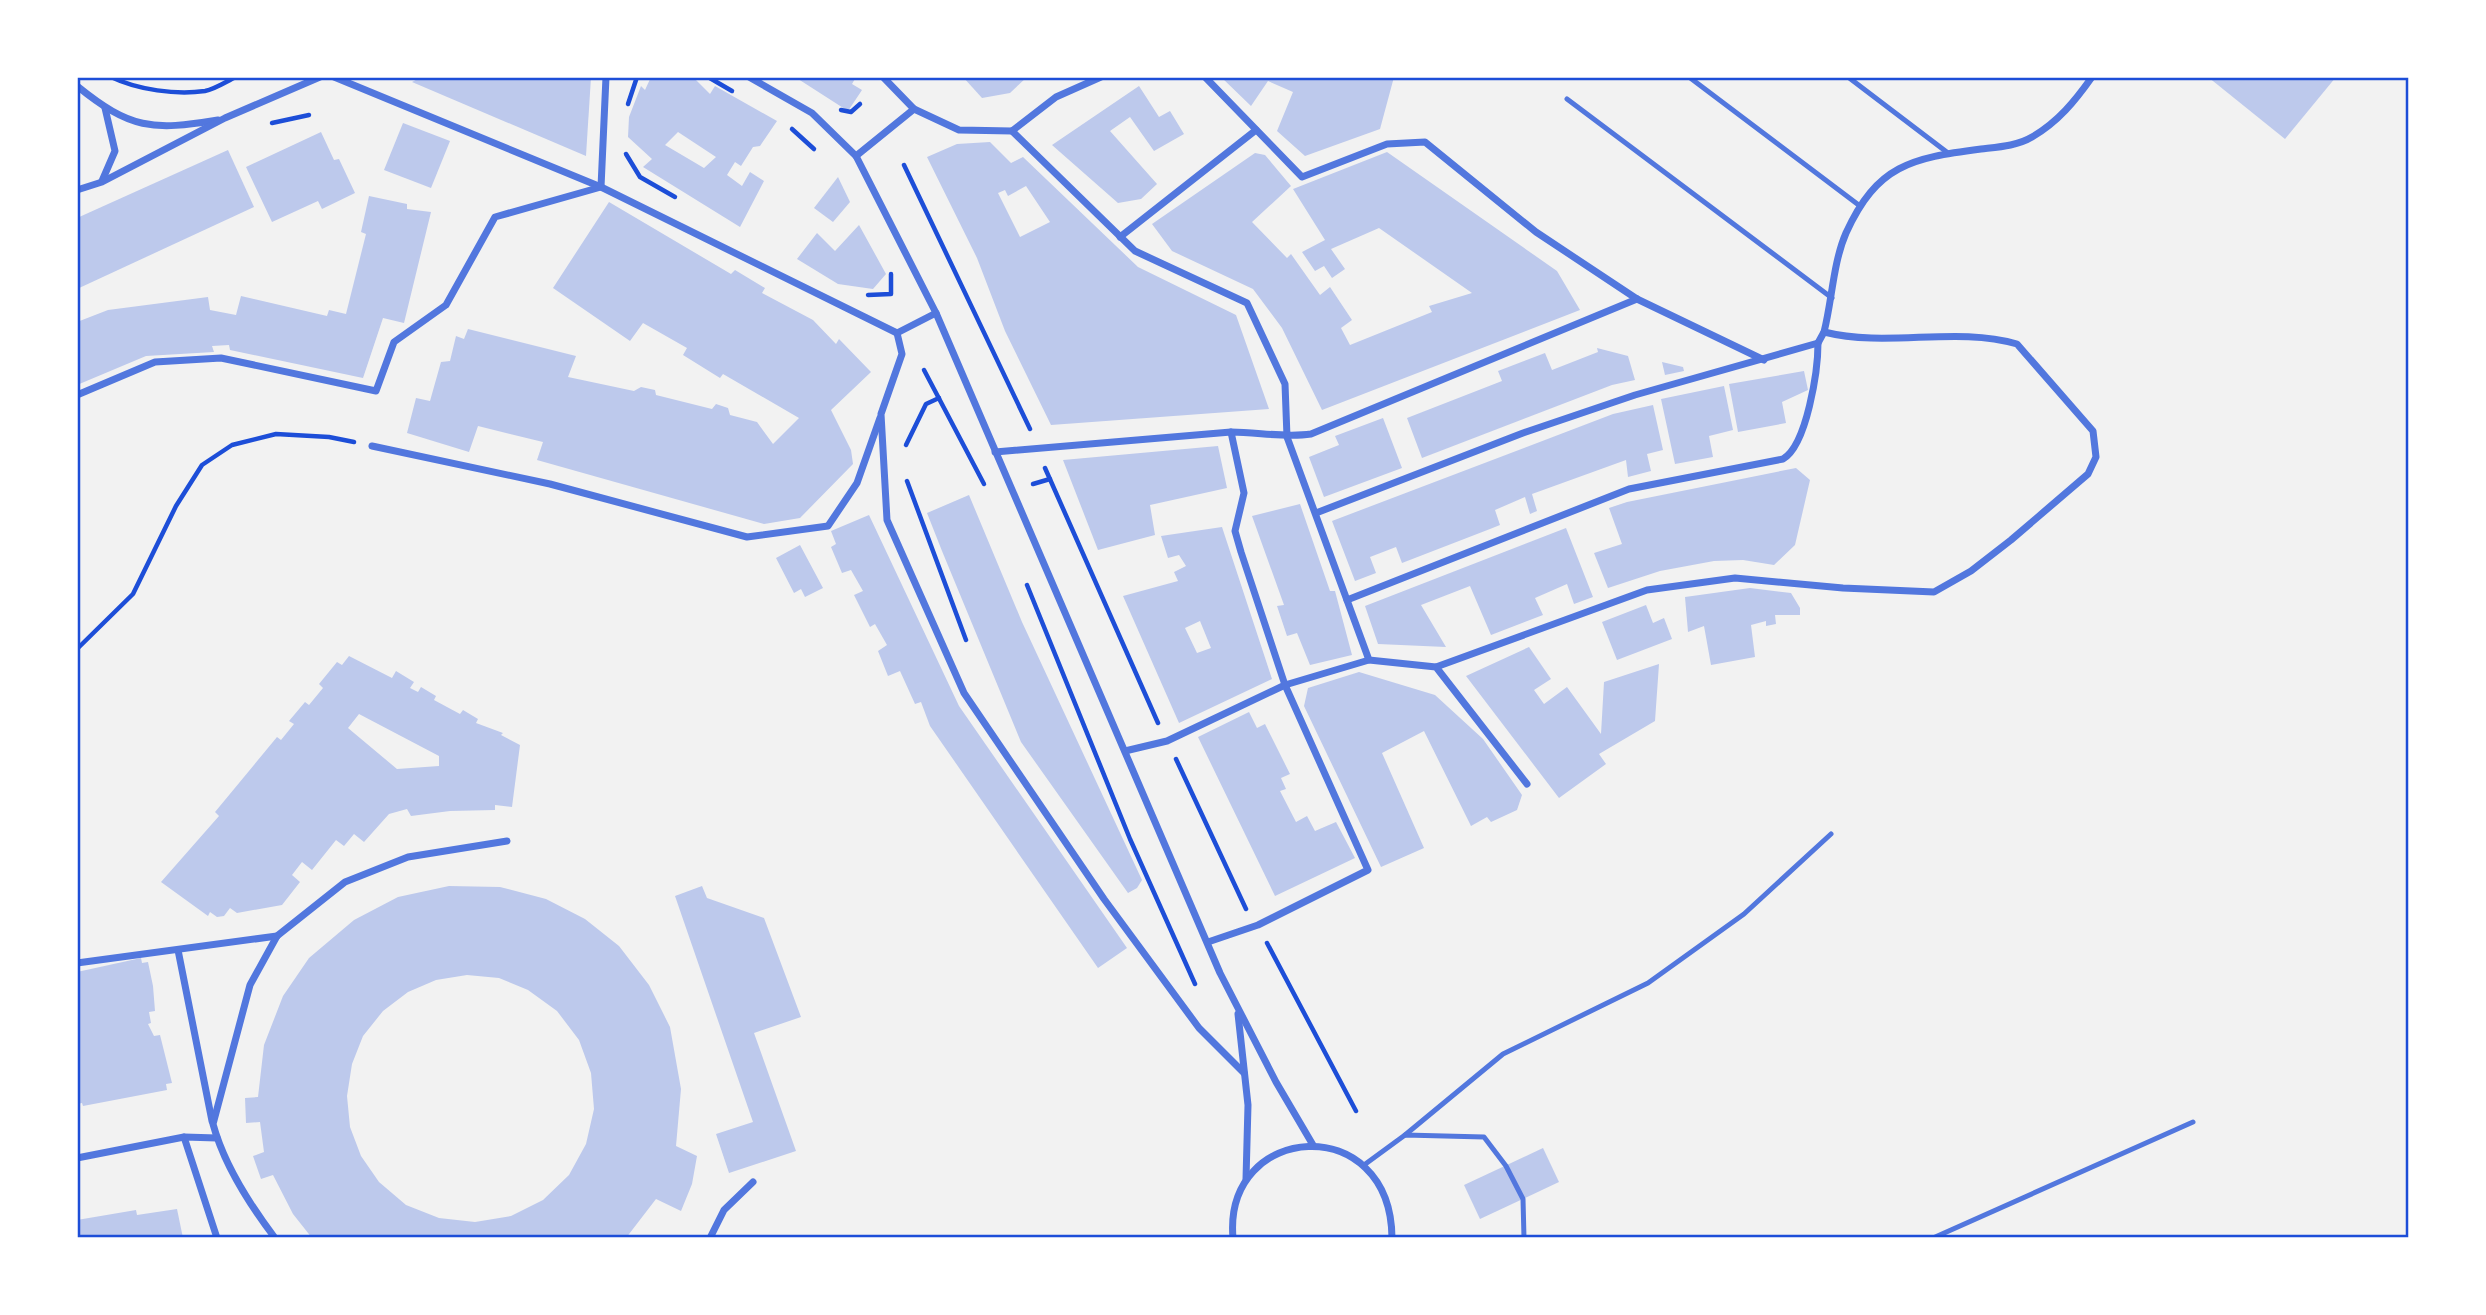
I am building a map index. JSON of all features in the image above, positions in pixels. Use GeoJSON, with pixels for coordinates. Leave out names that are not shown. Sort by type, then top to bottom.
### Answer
{"type":"FeatureCollection","features":[{"type":"Feature","properties":{"kind":"street"},"geometry":{"type":"LineString","coordinates":[[77,190],[102,182],[225,118],[320,77]]}},
{"type":"Feature","properties":{"kind":"street"},"geometry":{"type":"LineString","coordinates":[[334,77],[601,187],[897,333]]}},
{"type":"Feature","properties":{"kind":"street"},"geometry":{"type":"LineString","coordinates":[[601,187],[606,77]]}},
{"type":"Feature","properties":{"kind":"street"},"geometry":{"type":"LineString","coordinates":[[750,77],[812,113],[856,156],[936,313],[1237,1010],[1314,1145]]}},
{"type":"Feature","properties":{"kind":"street"},"geometry":{"type":"LineString","coordinates":[[883,77],[914,109],[960,130],[1012,131],[1056,97],[1101,77]]}},
{"type":"Feature","properties":{"kind":"street"},"geometry":{"type":"LineString","coordinates":[[1205,77],[1302,177],[1387,144],[1425,142],[1536,232],[1637,299],[1765,360]]}},
{"type":"Feature","properties":{"kind":"street"},"geometry":{"type":"LineString","coordinates":[[1347,600],[1629,489],[1783,459],[1793,450],[1815,387],[1818,343],[1824,332],[1845,236],[1860,206],[1879,181],[1903,165],[1948,153],[2012,145],[2032,138],[2071,107],[2092,77]]}},
{"type":"Feature","properties":{"kind":"street"},"geometry":{"type":"LineString","coordinates":[[77,86],[105,108],[144,126],[171,128],[225,118]]}},
{"type":"Feature","properties":{"kind":"street"},"geometry":{"type":"LineString","coordinates":[[102,182],[115,150],[105,108]]}},
{"type":"Feature","properties":{"kind":"street"},"geometry":{"type":"LineString","coordinates":[[856,156],[914,109]]}},
{"type":"Feature","properties":{"kind":"street"},"geometry":{"type":"LineString","coordinates":[[1120,237],[1256,130]]}},
{"type":"Feature","properties":{"kind":"street"},"geometry":{"type":"LineString","coordinates":[[1012,131],[1135,251],[1247,303],[1285,384],[1287,437],[1369,660]]}},
{"type":"Feature","properties":{"kind":"street"},"geometry":{"type":"LineString","coordinates":[[77,395],[155,362],[221,358],[376,391],[394,342],[446,305],[495,217],[601,187]]}},
{"type":"Feature","properties":{"kind":"street"},"geometry":{"type":"LineString","coordinates":[[995,452],[1231,432],[1266,432],[1287,437],[1311,434],[1637,299]]}},
{"type":"Feature","properties":{"kind":"street"},"geometry":{"type":"LineString","coordinates":[[897,333],[936,313]]}},
{"type":"Feature","properties":{"kind":"street"},"geometry":{"type":"LineString","coordinates":[[1125,751],[1167,741],[1285,685],[1369,660],[1436,667],[1660,588],[1735,578],[1843,588],[1934,592],[1971,571],[2011,541],[2088,474],[2096,457],[2094,431],[2017,344],[1967,337],[1865,339],[1824,332]]}},
{"type":"Feature","properties":{"kind":"street"},"geometry":{"type":"LineString","coordinates":[[372,446],[551,484],[747,537],[828,526],[857,483],[902,354],[897,333]]}},
{"type":"Feature","properties":{"kind":"street"},"geometry":{"type":"LineString","coordinates":[[1316,513],[1523,433],[1635,395],[1818,343]]}},
{"type":"Feature","properties":{"kind":"street"},"geometry":{"type":"LineString","coordinates":[[881,414],[887,520],[964,693],[1199,1028],[1244,1073]]}},
{"type":"Feature","properties":{"kind":"street"},"geometry":{"type":"LineString","coordinates":[[1208,942],[1258,925],[1368,870],[1285,685],[1235,530],[1244,493],[1231,432]]}},
{"type":"Feature","properties":{"kind":"street"},"geometry":{"type":"LineString","coordinates":[[1436,667],[1527,784]]}},
{"type":"Feature","properties":{"kind":"street"},"geometry":{"type":"LineString","coordinates":[[213,1124],[250,985],[277,936],[345,882],[408,857],[507,841]]}},
{"type":"Feature","properties":{"kind":"street"},"geometry":{"type":"LineString","coordinates":[[77,963],[277,936]]}},
{"type":"Feature","properties":{"kind":"street"},"geometry":{"type":"LineString","coordinates":[[178,950],[217,1138],[252,1208],[275,1238]]}},
{"type":"Feature","properties":{"kind":"street"},"geometry":{"type":"LineString","coordinates":[[1237,1010],[1248,1105],[1246,1179]]}},
{"type":"Feature","properties":{"kind":"street"},"geometry":{"type":"LineString","coordinates":[[77,1158],[184,1138],[217,1138]]}},
{"type":"Feature","properties":{"kind":"street"},"geometry":{"type":"LineString","coordinates":[[184,1138],[217,1238]]}},
{"type":"Feature","properties":{"kind":"street"},"geometry":{"type":"LineString","coordinates":[[1233,1238],[1231,1221],[1236,1199],[1246,1179],[1264,1161],[1288,1149],[1314,1145],[1341,1151],[1364,1165],[1382,1186],[1391,1212],[1392,1238]]}},
{"type":"Feature","properties":{"kind":"street"},"geometry":{"type":"LineString","coordinates":[[710,1238],[724,1210],[753,1182]]}},
{"type":"Feature","properties":{"kind":"lane"},"geometry":{"type":"LineString","coordinates":[[1689,77],[1860,206]]}},
{"type":"Feature","properties":{"kind":"lane"},"geometry":{"type":"LineString","coordinates":[[1848,77],[1948,153]]}},
{"type":"Feature","properties":{"kind":"lane"},"geometry":{"type":"LineString","coordinates":[[1567,100],[1832,298]]}},
{"type":"Feature","properties":{"kind":"lane"},"geometry":{"type":"LineString","coordinates":[[1364,1165],[1405,1135],[1503,1054],[1648,983],[1744,914],[1831,834]]}},
{"type":"Feature","properties":{"kind":"lane"},"geometry":{"type":"LineString","coordinates":[[1933,1238],[2193,1122]]}},
{"type":"Feature","properties":{"kind":"lane"},"geometry":{"type":"LineString","coordinates":[[1405,1135],[1484,1138],[1506,1166],[1523,1199],[1524,1238]]}},
{"type":"Feature","properties":{"kind":"path"},"geometry":{"type":"LineString","coordinates":[[111,77],[127,85],[169,91],[208,91],[236,77]]}},
{"type":"Feature","properties":{"kind":"path"},"geometry":{"type":"LineString","coordinates":[[626,108],[637,77]]}},
{"type":"Feature","properties":{"kind":"path"},"geometry":{"type":"LineString","coordinates":[[708,77],[740,95]]}},
{"type":"Feature","properties":{"kind":"path"},"geometry":{"type":"LineString","coordinates":[[783,120],[823,156]]}},
{"type":"Feature","properties":{"kind":"path"},"geometry":{"type":"LineString","coordinates":[[626,146],[625,158],[640,177],[687,204]]}},
{"type":"Feature","properties":{"kind":"path"},"geometry":{"type":"LineString","coordinates":[[904,164],[1030,429]]}},
{"type":"Feature","properties":{"kind":"path"},"geometry":{"type":"LineString","coordinates":[[858,295],[891,294],[892,275],[887,264]]}},
{"type":"Feature","properties":{"kind":"path"},"geometry":{"type":"LineString","coordinates":[[924,370],[987,489]]}},
{"type":"Feature","properties":{"kind":"path"},"geometry":{"type":"LineString","coordinates":[[906,451],[906,440],[926,404],[939,398]]}},
{"type":"Feature","properties":{"kind":"path"},"geometry":{"type":"LineString","coordinates":[[77,649],[133,594],[176,506],[202,465],[232,445],[276,434],[329,437],[372,446]]}},
{"type":"Feature","properties":{"kind":"path"},"geometry":{"type":"LineString","coordinates":[[1045,468],[1243,906],[1258,925],[1307,1023],[1356,1111]]}},
{"type":"Feature","properties":{"kind":"path"},"geometry":{"type":"LineString","coordinates":[[905,473],[969,648]]}},
{"type":"Feature","properties":{"kind":"path"},"geometry":{"type":"LineString","coordinates":[[1028,486],[1050,479]]}},
{"type":"Feature","properties":{"kind":"path"},"geometry":{"type":"LineString","coordinates":[[1024,576],[1130,839],[1195,984],[1187,983]]}},
{"type":"Feature","properties":{"kind":"building"},"geometry":{"type":"Polygon","coordinates":[[[421,77],[591,77],[586,156],[412,82],[421,77]]]}},
{"type":"Feature","properties":{"kind":"building"},"geometry":{"type":"Polygon","coordinates":[[[651,77],[693,77],[710,94],[715,86],[777,121],[760,146],[753,147],[741,166],[735,162],[727,175],[742,186],[750,172],[764,181],[740,227],[643,167],[652,159],[628,137],[629,117],[641,86],[645,90],[651,77]],[[678,132],[665,145],[704,168],[716,157],[678,132]]]}},
{"type":"Feature","properties":{"kind":"building"},"geometry":{"type":"Polygon","coordinates":[[[795,77],[856,77],[852,84],[862,90],[848,111],[795,77]]]}},
{"type":"Feature","properties":{"kind":"building"},"geometry":{"type":"Polygon","coordinates":[[[963,77],[1027,77],[1010,93],[982,98],[963,77]]]}},
{"type":"Feature","properties":{"kind":"building"},"geometry":{"type":"Polygon","coordinates":[[[1221,77],[1394,77],[1380,129],[1305,156],[1277,131],[1293,92],[1268,81],[1251,106],[1221,77]]]}},
{"type":"Feature","properties":{"kind":"building"},"geometry":{"type":"Polygon","coordinates":[[[2208,77],[2336,77],[2285,139],[2208,77]]]}},
{"type":"Feature","properties":{"kind":"building"},"geometry":{"type":"Polygon","coordinates":[[[1139,86],[1159,117],[1170,111],[1184,134],[1154,151],[1130,117],[1110,131],[1157,184],[1141,199],[1118,203],[1052,145],[1139,86]]]}},
{"type":"Feature","properties":{"kind":"building"},"geometry":{"type":"Polygon","coordinates":[[[403,123],[450,141],[431,188],[384,170],[403,123]]]}},
{"type":"Feature","properties":{"kind":"building"},"geometry":{"type":"Polygon","coordinates":[[[321,132],[334,160],[339,159],[355,193],[322,209],[318,201],[272,222],[246,167],[321,132]]]}},
{"type":"Feature","properties":{"kind":"building"},"geometry":{"type":"Polygon","coordinates":[[[990,142],[1011,163],[1023,157],[1138,267],[1236,315],[1269,409],[1051,425],[1005,331],[977,258],[927,157],[957,144],[990,142]],[[1026,186],[1008,196],[1005,190],[998,193],[1020,237],[1050,222],[1026,186]]]}},
{"type":"Feature","properties":{"kind":"building"},"geometry":{"type":"Polygon","coordinates":[[[228,150],[254,207],[77,289],[77,218],[228,150]]]}},
{"type":"Feature","properties":{"kind":"building"},"geometry":{"type":"Polygon","coordinates":[[[1387,152],[1557,271],[1580,310],[1322,410],[1282,328],[1253,289],[1172,251],[1152,224],[1255,153],[1265,155],[1291,186],[1252,222],[1287,258],[1291,254],[1320,295],[1330,287],[1352,320],[1341,328],[1350,345],[1432,312],[1429,306],[1472,293],[1379,228],[1331,249],[1345,269],[1332,278],[1324,266],[1315,271],[1302,252],[1325,240],[1293,189],[1387,152]]]}},
{"type":"Feature","properties":{"kind":"building"},"geometry":{"type":"Polygon","coordinates":[[[838,177],[850,202],[833,222],[814,208],[838,177]]]}},
{"type":"Feature","properties":{"kind":"building"},"geometry":{"type":"Polygon","coordinates":[[[369,196],[407,204],[407,209],[431,212],[404,323],[383,318],[363,378],[230,350],[229,345],[212,346],[214,352],[146,356],[77,385],[77,322],[108,310],[208,297],[210,310],[236,315],[241,296],[327,316],[329,310],[346,314],[366,234],[361,232],[369,196]]]}},
{"type":"Feature","properties":{"kind":"building"},"geometry":{"type":"Polygon","coordinates":[[[609,202],[731,274],[735,270],[765,288],[762,293],[813,320],[836,344],[839,339],[871,372],[831,410],[851,450],[853,464],[800,518],[764,524],[537,460],[543,442],[478,426],[469,452],[407,433],[416,398],[430,401],[441,362],[450,361],[456,336],[464,339],[468,329],[576,356],[568,377],[634,391],[641,387],[655,390],[656,395],[712,409],[716,404],[728,408],[730,415],[757,422],[773,444],[799,418],[723,374],[720,378],[683,355],[687,348],[643,323],[630,341],[553,288],[609,202]]]}},
{"type":"Feature","properties":{"kind":"building"},"geometry":{"type":"Polygon","coordinates":[[[859,225],[886,274],[873,289],[838,284],[797,259],[817,233],[835,251],[859,225]]]}},
{"type":"Feature","properties":{"kind":"building"},"geometry":{"type":"Polygon","coordinates":[[[1597,348],[1628,356],[1635,380],[1612,385],[1422,458],[1407,418],[1502,381],[1498,371],[1545,353],[1552,370],[1598,352],[1597,348]]]}},
{"type":"Feature","properties":{"kind":"building"},"geometry":{"type":"Polygon","coordinates":[[[1662,362],[1683,367],[1684,371],[1665,375],[1662,362]]]}},
{"type":"Feature","properties":{"kind":"building"},"geometry":{"type":"Polygon","coordinates":[[[1804,371],[1808,390],[1782,402],[1786,423],[1738,432],[1729,384],[1804,371]]]}},
{"type":"Feature","properties":{"kind":"building"},"geometry":{"type":"Polygon","coordinates":[[[1724,386],[1733,430],[1709,436],[1713,457],[1675,464],[1661,399],[1724,386]]]}},
{"type":"Feature","properties":{"kind":"building"},"geometry":{"type":"Polygon","coordinates":[[[1653,405],[1663,450],[1647,454],[1651,471],[1628,477],[1626,460],[1532,494],[1537,511],[1530,514],[1525,497],[1495,510],[1500,525],[1490,529],[1402,563],[1396,547],[1370,557],[1376,573],[1355,581],[1332,521],[1613,414],[1653,405]]]}},
{"type":"Feature","properties":{"kind":"building"},"geometry":{"type":"Polygon","coordinates":[[[1383,418],[1402,468],[1324,497],[1309,457],[1339,445],[1335,436],[1383,418]]]}},
{"type":"Feature","properties":{"kind":"building"},"geometry":{"type":"Polygon","coordinates":[[[1218,446],[1227,488],[1150,505],[1155,535],[1098,550],[1063,460],[1218,446]]]}},
{"type":"Feature","properties":{"kind":"building"},"geometry":{"type":"Polygon","coordinates":[[[1796,468],[1810,480],[1795,545],[1774,565],[1743,560],[1714,561],[1660,571],[1608,588],[1594,553],[1622,544],[1609,508],[1627,502],[1796,468]]]}},
{"type":"Feature","properties":{"kind":"building"},"geometry":{"type":"Polygon","coordinates":[[[969,495],[1022,622],[1142,880],[1137,888],[1128,893],[1021,742],[942,551],[927,513],[969,495]]]}},
{"type":"Feature","properties":{"kind":"building"},"geometry":{"type":"Polygon","coordinates":[[[1300,504],[1330,591],[1335,591],[1352,655],[1310,665],[1297,633],[1287,636],[1277,606],[1284,605],[1252,516],[1300,504]]]}},
{"type":"Feature","properties":{"kind":"building"},"geometry":{"type":"Polygon","coordinates":[[[869,515],[959,706],[1127,948],[1098,968],[930,726],[921,702],[915,704],[900,671],[888,676],[878,651],[887,645],[875,624],[870,627],[854,595],[863,591],[851,570],[842,573],[831,547],[836,544],[831,531],[869,515]]]}},
{"type":"Feature","properties":{"kind":"building"},"geometry":{"type":"Polygon","coordinates":[[[1222,527],[1272,679],[1179,723],[1123,596],[1178,581],[1174,572],[1186,566],[1179,555],[1168,558],[1161,536],[1222,527]],[[1200,621],[1185,628],[1197,653],[1211,648],[1200,621]]]}},
{"type":"Feature","properties":{"kind":"building"},"geometry":{"type":"Polygon","coordinates":[[[1566,528],[1593,597],[1574,604],[1567,584],[1535,598],[1543,615],[1491,635],[1470,586],[1421,605],[1446,647],[1378,644],[1365,606],[1566,528]]]}},
{"type":"Feature","properties":{"kind":"building"},"geometry":{"type":"Polygon","coordinates":[[[800,545],[823,588],[805,597],[801,589],[794,593],[776,558],[800,545]]]}},
{"type":"Feature","properties":{"kind":"building"},"geometry":{"type":"Polygon","coordinates":[[[1750,588],[1791,593],[1800,608],[1800,615],[1775,615],[1776,624],[1766,626],[1766,621],[1751,625],[1755,657],[1711,665],[1704,626],[1688,632],[1685,597],[1750,588]]]}},
{"type":"Feature","properties":{"kind":"building"},"geometry":{"type":"Polygon","coordinates":[[[1646,605],[1653,623],[1664,618],[1672,639],[1617,660],[1602,622],[1646,605]]]}},
{"type":"Feature","properties":{"kind":"building"},"geometry":{"type":"Polygon","coordinates":[[[1529,647],[1551,679],[1534,690],[1544,704],[1567,687],[1601,734],[1604,682],[1659,664],[1655,721],[1599,754],[1606,764],[1559,798],[1466,676],[1529,647]]]}},
{"type":"Feature","properties":{"kind":"building"},"geometry":{"type":"Polygon","coordinates":[[[349,656],[392,678],[396,671],[414,682],[410,688],[418,692],[421,687],[436,696],[434,700],[460,714],[463,710],[478,719],[476,723],[503,733],[501,735],[520,745],[512,807],[495,805],[495,810],[450,811],[411,816],[407,809],[389,814],[364,842],[354,834],[344,846],[336,840],[312,870],[302,862],[292,875],[300,882],[282,905],[237,913],[230,908],[224,916],[217,917],[210,912],[208,916],[161,882],[219,816],[215,812],[277,737],[281,740],[294,724],[289,721],[305,702],[309,705],[323,688],[319,684],[337,662],[342,665],[349,656]],[[359,714],[348,728],[397,769],[439,766],[439,756],[359,714]]]}},
{"type":"Feature","properties":{"kind":"building"},"geometry":{"type":"Polygon","coordinates":[[[1359,672],[1435,695],[1483,739],[1522,795],[1517,810],[1491,822],[1487,817],[1471,826],[1424,731],[1382,753],[1424,848],[1381,867],[1304,706],[1308,688],[1359,672]]]}},
{"type":"Feature","properties":{"kind":"building"},"geometry":{"type":"Polygon","coordinates":[[[1249,712],[1257,728],[1265,724],[1290,774],[1281,778],[1286,789],[1280,791],[1296,822],[1307,816],[1315,831],[1336,822],[1355,858],[1275,896],[1198,737],[1249,712]]]}},
{"type":"Feature","properties":{"kind":"building"},"geometry":{"type":"Polygon","coordinates":[[[449,886],[500,887],[546,899],[585,919],[619,946],[649,985],[670,1027],[681,1089],[676,1146],[697,1156],[692,1184],[681,1211],[656,1199],[626,1238],[312,1238],[293,1214],[273,1175],[261,1179],[253,1156],[264,1152],[260,1122],[246,1123],[245,1098],[258,1097],[264,1045],[283,996],[309,958],[354,920],[398,897],[449,886]],[[467,975],[436,980],[408,992],[383,1011],[363,1036],[352,1064],[347,1096],[350,1127],[361,1156],[379,1182],[406,1205],[439,1218],[475,1222],[511,1216],[543,1200],[569,1175],[586,1144],[594,1109],[591,1073],[579,1040],[557,1011],[528,990],[499,978],[467,975]]]}},
{"type":"Feature","properties":{"kind":"building"},"geometry":{"type":"Polygon","coordinates":[[[702,886],[707,898],[764,918],[801,1017],[754,1033],[796,1151],[729,1173],[716,1134],[753,1122],[675,896],[702,886]]]}},
{"type":"Feature","properties":{"kind":"building"},"geometry":{"type":"Polygon","coordinates":[[[141,958],[142,963],[148,962],[153,986],[155,1011],[149,1012],[151,1023],[148,1024],[154,1036],[160,1035],[172,1083],[166,1084],[167,1090],[83,1106],[82,1103],[77,1104],[77,972],[141,958]]]}},
{"type":"Feature","properties":{"kind":"building"},"geometry":{"type":"Polygon","coordinates":[[[1543,1148],[1559,1182],[1480,1219],[1464,1185],[1543,1148]]]}},
{"type":"Feature","properties":{"kind":"building"},"geometry":{"type":"Polygon","coordinates":[[[177,1209],[183,1238],[77,1238],[77,1220],[136,1210],[137,1215],[177,1209]]]}}]}
